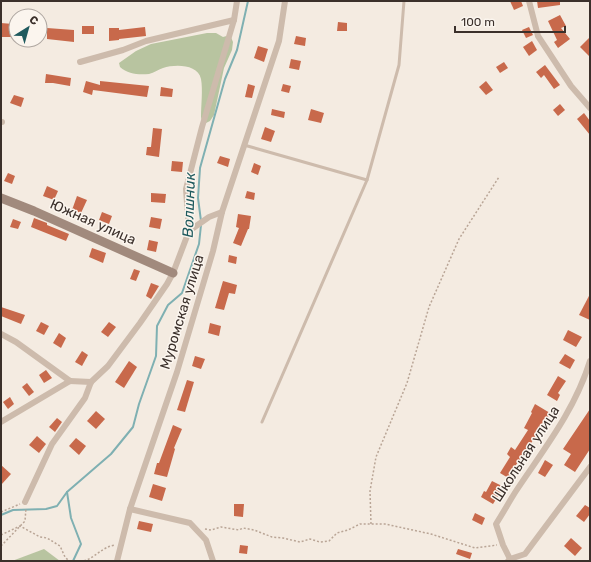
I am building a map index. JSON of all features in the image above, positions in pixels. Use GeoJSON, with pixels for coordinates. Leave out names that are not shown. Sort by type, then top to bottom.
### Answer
{"type":"FeatureCollection","features":[{"type":"Feature","properties":{"kind":"street"},"geometry":{"type":"LineString","coordinates":[[25,502],[52,444],[86,398],[91,382],[108,366],[145,317],[173,273],[189,231],[186,189],[202,127],[234,20],[237,1]]}},
{"type":"Feature","properties":{"kind":"street","name":"Муромская улица"},"geometry":{"type":"LineString","coordinates":[[118,561],[130,509],[177,372],[213,252],[222,212],[280,41],[285,1]]}},
{"type":"Feature","properties":{"kind":"street"},"geometry":{"type":"LineString","coordinates":[[529,1],[538,36],[571,86],[590,108]]}},
{"type":"Feature","properties":{"kind":"street"},"geometry":{"type":"LineString","coordinates":[[80,62],[124,50],[152,39],[234,20]]}},
{"type":"Feature","properties":{"kind":"street","name":"Южная улица"},"geometry":{"type":"LineString","coordinates":[[1,198],[34,211],[173,273]]}},
{"type":"Feature","properties":{"kind":"street"},"geometry":{"type":"LineString","coordinates":[[189,231],[209,216],[222,212]]}},
{"type":"Feature","properties":{"kind":"street"},"geometry":{"type":"LineString","coordinates":[[1,334],[16,342],[70,381],[91,382]]}},
{"type":"Feature","properties":{"kind":"street","name":"Школьная улица"},"geometry":{"type":"LineString","coordinates":[[590,361],[589,369],[580,391],[554,436],[516,491],[496,524],[509,560],[525,554],[590,467]]}},
{"type":"Feature","properties":{"kind":"street"},"geometry":{"type":"LineString","coordinates":[[1,422],[70,381]]}},
{"type":"Feature","properties":{"kind":"street"},"geometry":{"type":"LineString","coordinates":[[130,509],[190,523],[206,540],[213,561]]}},
{"type":"Feature","properties":{"kind":"lane"},"geometry":{"type":"LineString","coordinates":[[262,422],[366,180],[399,65],[404,1]]}},
{"type":"Feature","properties":{"kind":"lane"},"geometry":{"type":"LineString","coordinates":[[244,145],[366,180]]}},
{"type":"Feature","properties":{"kind":"path"},"geometry":{"type":"LineString","coordinates":[[371,524],[370,491],[376,458],[407,383],[428,308],[460,239],[498,177]]}},
{"type":"Feature","properties":{"kind":"path"},"geometry":{"type":"LineString","coordinates":[[1,512],[25,502],[25,521],[1,546]]}},
{"type":"Feature","properties":{"kind":"path"},"geometry":{"type":"LineString","coordinates":[[195,528],[211,530],[221,527],[239,530],[243,528],[254,530],[272,537],[300,542],[310,539],[320,542],[330,541],[337,533],[348,530],[360,524],[385,524],[431,534],[475,548],[503,545]]}},
{"type":"Feature","properties":{"kind":"path"},"geometry":{"type":"LineString","coordinates":[[1,535],[20,526]]}},
{"type":"Feature","properties":{"kind":"path"},"geometry":{"type":"LineString","coordinates":[[20,526],[40,537],[47,538],[60,546],[64,557],[69,561]]}},
{"type":"Feature","properties":{"kind":"path"},"geometry":{"type":"LineString","coordinates":[[84,561],[97,555],[100,550],[106,547],[121,544]]}},
{"type":"Feature","properties":{"kind":"green space"},"geometry":{"type":"Polygon","coordinates":[[[207,33],[216,33],[223,37],[230,35],[233,42],[232,50],[224,68],[214,115],[210,121],[206,123],[202,121],[201,117],[202,83],[199,74],[195,70],[185,66],[174,66],[149,74],[133,74],[120,67],[119,63],[136,51],[151,44],[207,33]]]}},
{"type":"Feature","properties":{"kind":"green space"},"geometry":{"type":"Polygon","coordinates":[[[44,549],[60,561],[12,561],[44,549]]]}},
{"type":"Feature","properties":{"kind":"building"},"geometry":{"type":"Polygon","coordinates":[[[510,1],[521,1],[523,6],[514,10],[510,1]]]}},
{"type":"Feature","properties":{"kind":"building"},"geometry":{"type":"Polygon","coordinates":[[[537,1],[560,1],[560,5],[538,8],[537,1]]]}},
{"type":"Feature","properties":{"kind":"building"},"geometry":{"type":"Polygon","coordinates":[[[560,15],[566,26],[561,28],[570,39],[558,48],[554,42],[557,40],[548,21],[560,15]]]}},
{"type":"Feature","properties":{"kind":"building"},"geometry":{"type":"Polygon","coordinates":[[[338,22],[347,23],[347,31],[337,31],[338,22]]]}},
{"type":"Feature","properties":{"kind":"building"},"geometry":{"type":"Polygon","coordinates":[[[1,23],[8,24],[8,37],[1,37],[1,23]]]}},
{"type":"Feature","properties":{"kind":"building"},"geometry":{"type":"Polygon","coordinates":[[[82,26],[94,26],[94,34],[82,34],[82,26]]]}},
{"type":"Feature","properties":{"kind":"building"},"geometry":{"type":"Polygon","coordinates":[[[145,27],[146,36],[109,41],[109,28],[119,28],[119,30],[145,27]]]}},
{"type":"Feature","properties":{"kind":"building"},"geometry":{"type":"Polygon","coordinates":[[[529,27],[533,35],[526,38],[522,30],[529,27]]]}},
{"type":"Feature","properties":{"kind":"building"},"geometry":{"type":"Polygon","coordinates":[[[48,28],[74,30],[74,42],[48,39],[48,28]]]}},
{"type":"Feature","properties":{"kind":"building"},"geometry":{"type":"Polygon","coordinates":[[[296,36],[306,38],[305,46],[294,44],[296,36]]]}},
{"type":"Feature","properties":{"kind":"building"},"geometry":{"type":"Polygon","coordinates":[[[590,37],[590,57],[580,47],[590,37]]]}},
{"type":"Feature","properties":{"kind":"building"},"geometry":{"type":"Polygon","coordinates":[[[532,41],[537,50],[529,56],[523,47],[532,41]]]}},
{"type":"Feature","properties":{"kind":"building"},"geometry":{"type":"Polygon","coordinates":[[[258,46],[268,49],[264,62],[254,58],[258,46]]]}},
{"type":"Feature","properties":{"kind":"building"},"geometry":{"type":"Polygon","coordinates":[[[291,59],[301,61],[299,70],[289,68],[291,59]]]}},
{"type":"Feature","properties":{"kind":"building"},"geometry":{"type":"Polygon","coordinates":[[[504,62],[508,68],[500,73],[496,67],[504,62]]]}},
{"type":"Feature","properties":{"kind":"building"},"geometry":{"type":"Polygon","coordinates":[[[545,65],[560,85],[554,89],[544,75],[541,78],[536,72],[545,65]]]}},
{"type":"Feature","properties":{"kind":"building"},"geometry":{"type":"Polygon","coordinates":[[[46,74],[71,78],[70,86],[45,83],[46,74]]]}},
{"type":"Feature","properties":{"kind":"building"},"geometry":{"type":"Polygon","coordinates":[[[86,81],[100,85],[100,81],[149,86],[147,97],[93,90],[92,95],[83,92],[86,81]]]}},
{"type":"Feature","properties":{"kind":"building"},"geometry":{"type":"Polygon","coordinates":[[[486,81],[493,90],[486,95],[479,87],[486,81]]]}},
{"type":"Feature","properties":{"kind":"building"},"geometry":{"type":"Polygon","coordinates":[[[248,84],[255,86],[252,98],[245,97],[248,84]]]}},
{"type":"Feature","properties":{"kind":"building"},"geometry":{"type":"Polygon","coordinates":[[[283,84],[291,86],[289,93],[281,91],[283,84]]]}},
{"type":"Feature","properties":{"kind":"building"},"geometry":{"type":"Polygon","coordinates":[[[161,87],[173,89],[172,97],[160,96],[161,87]]]}},
{"type":"Feature","properties":{"kind":"building"},"geometry":{"type":"Polygon","coordinates":[[[14,95],[24,98],[21,107],[10,103],[14,95]]]}},
{"type":"Feature","properties":{"kind":"building"},"geometry":{"type":"Polygon","coordinates":[[[560,104],[565,110],[558,116],[553,110],[560,104]]]}},
{"type":"Feature","properties":{"kind":"building"},"geometry":{"type":"Polygon","coordinates":[[[272,109],[285,112],[284,118],[271,115],[272,109]]]}},
{"type":"Feature","properties":{"kind":"building"},"geometry":{"type":"Polygon","coordinates":[[[311,109],[324,113],[321,123],[308,120],[311,109]]]}},
{"type":"Feature","properties":{"kind":"building"},"geometry":{"type":"Polygon","coordinates":[[[584,113],[590,121],[590,135],[577,119],[584,113]]]}},
{"type":"Feature","properties":{"kind":"building"},"geometry":{"type":"Polygon","coordinates":[[[265,127],[275,131],[271,142],[261,139],[265,127]]]}},
{"type":"Feature","properties":{"kind":"building"},"geometry":{"type":"Polygon","coordinates":[[[153,128],[162,129],[159,157],[146,155],[147,147],[151,147],[153,128]]]}},
{"type":"Feature","properties":{"kind":"building"},"geometry":{"type":"Polygon","coordinates":[[[220,156],[230,159],[228,167],[217,163],[220,156]]]}},
{"type":"Feature","properties":{"kind":"building"},"geometry":{"type":"Polygon","coordinates":[[[172,161],[183,162],[182,172],[171,171],[172,161]]]}},
{"type":"Feature","properties":{"kind":"building"},"geometry":{"type":"Polygon","coordinates":[[[254,163],[261,166],[258,175],[251,172],[254,163]]]}},
{"type":"Feature","properties":{"kind":"building"},"geometry":{"type":"Polygon","coordinates":[[[8,173],[15,176],[12,184],[4,181],[8,173]]]}},
{"type":"Feature","properties":{"kind":"building"},"geometry":{"type":"Polygon","coordinates":[[[47,186],[58,191],[54,200],[43,196],[47,186]]]}},
{"type":"Feature","properties":{"kind":"building"},"geometry":{"type":"Polygon","coordinates":[[[247,191],[255,193],[254,200],[245,198],[247,191]]]}},
{"type":"Feature","properties":{"kind":"building"},"geometry":{"type":"Polygon","coordinates":[[[151,193],[166,194],[165,203],[151,202],[151,193]]]}},
{"type":"Feature","properties":{"kind":"building"},"geometry":{"type":"Polygon","coordinates":[[[77,196],[87,200],[81,213],[72,210],[77,196]]]}},
{"type":"Feature","properties":{"kind":"building"},"geometry":{"type":"Polygon","coordinates":[[[102,212],[112,216],[109,224],[99,220],[102,212]]]}},
{"type":"Feature","properties":{"kind":"building"},"geometry":{"type":"Polygon","coordinates":[[[238,214],[251,216],[249,229],[241,246],[233,243],[239,228],[236,227],[238,214]]]}},
{"type":"Feature","properties":{"kind":"building"},"geometry":{"type":"Polygon","coordinates":[[[151,217],[162,219],[160,229],[149,227],[151,217]]]}},
{"type":"Feature","properties":{"kind":"building"},"geometry":{"type":"Polygon","coordinates":[[[34,218],[69,234],[66,241],[31,227],[34,218]]]}},
{"type":"Feature","properties":{"kind":"building"},"geometry":{"type":"Polygon","coordinates":[[[13,219],[21,222],[18,229],[10,227],[13,219]]]}},
{"type":"Feature","properties":{"kind":"building"},"geometry":{"type":"Polygon","coordinates":[[[149,240],[158,242],[156,252],[147,250],[149,240]]]}},
{"type":"Feature","properties":{"kind":"building"},"geometry":{"type":"Polygon","coordinates":[[[92,248],[106,253],[103,263],[89,257],[92,248]]]}},
{"type":"Feature","properties":{"kind":"building"},"geometry":{"type":"Polygon","coordinates":[[[229,255],[237,257],[236,264],[228,262],[229,255]]]}},
{"type":"Feature","properties":{"kind":"building"},"geometry":{"type":"Polygon","coordinates":[[[134,269],[140,271],[136,281],[130,279],[134,269]]]}},
{"type":"Feature","properties":{"kind":"building"},"geometry":{"type":"Polygon","coordinates":[[[223,281],[237,285],[235,294],[229,293],[224,310],[215,308],[223,281]]]}},
{"type":"Feature","properties":{"kind":"building"},"geometry":{"type":"Polygon","coordinates":[[[151,283],[159,286],[151,299],[146,296],[151,283]]]}},
{"type":"Feature","properties":{"kind":"building"},"geometry":{"type":"Polygon","coordinates":[[[590,294],[590,320],[579,315],[590,294]]]}},
{"type":"Feature","properties":{"kind":"building"},"geometry":{"type":"Polygon","coordinates":[[[1,307],[25,315],[21,324],[1,316],[1,307]]]}},
{"type":"Feature","properties":{"kind":"building"},"geometry":{"type":"Polygon","coordinates":[[[41,322],[49,326],[44,335],[36,331],[41,322]]]}},
{"type":"Feature","properties":{"kind":"building"},"geometry":{"type":"Polygon","coordinates":[[[109,322],[116,327],[108,337],[101,332],[109,322]]]}},
{"type":"Feature","properties":{"kind":"building"},"geometry":{"type":"Polygon","coordinates":[[[210,323],[221,326],[219,336],[208,333],[210,323]]]}},
{"type":"Feature","properties":{"kind":"building"},"geometry":{"type":"Polygon","coordinates":[[[568,330],[582,337],[576,347],[563,340],[568,330]]]}},
{"type":"Feature","properties":{"kind":"building"},"geometry":{"type":"Polygon","coordinates":[[[59,333],[66,338],[61,348],[53,343],[59,333]]]}},
{"type":"Feature","properties":{"kind":"building"},"geometry":{"type":"Polygon","coordinates":[[[82,351],[88,355],[82,366],[75,362],[82,351]]]}},
{"type":"Feature","properties":{"kind":"building"},"geometry":{"type":"Polygon","coordinates":[[[565,354],[575,360],[570,369],[559,363],[565,354]]]}},
{"type":"Feature","properties":{"kind":"building"},"geometry":{"type":"Polygon","coordinates":[[[195,356],[205,359],[201,369],[192,366],[195,356]]]}},
{"type":"Feature","properties":{"kind":"building"},"geometry":{"type":"Polygon","coordinates":[[[129,361],[137,367],[124,388],[115,382],[129,361]]]}},
{"type":"Feature","properties":{"kind":"building"},"geometry":{"type":"Polygon","coordinates":[[[46,370],[52,378],[44,383],[39,375],[46,370]]]}},
{"type":"Feature","properties":{"kind":"building"},"geometry":{"type":"Polygon","coordinates":[[[558,376],[566,381],[558,393],[560,395],[557,401],[547,395],[558,376]]]}},
{"type":"Feature","properties":{"kind":"building"},"geometry":{"type":"Polygon","coordinates":[[[187,380],[194,382],[185,412],[177,410],[187,380]]]}},
{"type":"Feature","properties":{"kind":"building"},"geometry":{"type":"Polygon","coordinates":[[[27,383],[34,392],[29,396],[22,387],[27,383]]]}},
{"type":"Feature","properties":{"kind":"building"},"geometry":{"type":"Polygon","coordinates":[[[10,397],[14,404],[8,409],[3,402],[10,397]]]}},
{"type":"Feature","properties":{"kind":"building"},"geometry":{"type":"Polygon","coordinates":[[[535,404],[550,413],[546,421],[544,420],[529,447],[513,469],[516,471],[510,479],[500,473],[510,457],[507,454],[511,447],[515,450],[528,430],[524,428],[535,404]]]}},
{"type":"Feature","properties":{"kind":"building"},"geometry":{"type":"Polygon","coordinates":[[[590,409],[590,449],[575,472],[564,465],[571,454],[563,449],[590,409]]]}},
{"type":"Feature","properties":{"kind":"building"},"geometry":{"type":"Polygon","coordinates":[[[96,411],[105,419],[96,429],[87,421],[96,411]]]}},
{"type":"Feature","properties":{"kind":"building"},"geometry":{"type":"Polygon","coordinates":[[[57,418],[62,422],[55,432],[49,427],[57,418]]]}},
{"type":"Feature","properties":{"kind":"building"},"geometry":{"type":"Polygon","coordinates":[[[173,425],[182,429],[174,448],[175,449],[167,477],[154,474],[157,463],[159,463],[173,425]]]}},
{"type":"Feature","properties":{"kind":"building"},"geometry":{"type":"Polygon","coordinates":[[[37,436],[46,444],[39,453],[29,445],[37,436]]]}},
{"type":"Feature","properties":{"kind":"building"},"geometry":{"type":"Polygon","coordinates":[[[76,438],[86,446],[79,455],[69,446],[76,438]]]}},
{"type":"Feature","properties":{"kind":"building"},"geometry":{"type":"Polygon","coordinates":[[[545,460],[553,465],[545,477],[538,473],[545,460]]]}},
{"type":"Feature","properties":{"kind":"building"},"geometry":{"type":"Polygon","coordinates":[[[1,465],[11,474],[1,485],[1,465]]]}},
{"type":"Feature","properties":{"kind":"building"},"geometry":{"type":"Polygon","coordinates":[[[492,481],[504,487],[493,504],[481,497],[484,491],[486,492],[492,481]]]}},
{"type":"Feature","properties":{"kind":"building"},"geometry":{"type":"Polygon","coordinates":[[[153,484],[166,488],[162,501],[149,497],[153,484]]]}},
{"type":"Feature","properties":{"kind":"building"},"geometry":{"type":"Polygon","coordinates":[[[234,504],[244,504],[243,517],[234,516],[234,504]]]}},
{"type":"Feature","properties":{"kind":"building"},"geometry":{"type":"Polygon","coordinates":[[[585,505],[590,508],[590,514],[584,522],[576,516],[585,505]]]}},
{"type":"Feature","properties":{"kind":"building"},"geometry":{"type":"Polygon","coordinates":[[[475,513],[485,518],[482,525],[472,520],[475,513]]]}},
{"type":"Feature","properties":{"kind":"building"},"geometry":{"type":"Polygon","coordinates":[[[139,521],[153,524],[151,532],[137,529],[139,521]]]}},
{"type":"Feature","properties":{"kind":"building"},"geometry":{"type":"Polygon","coordinates":[[[571,538],[582,548],[575,556],[564,546],[571,538]]]}},
{"type":"Feature","properties":{"kind":"building"},"geometry":{"type":"Polygon","coordinates":[[[240,545],[248,546],[247,554],[239,553],[240,545]]]}},
{"type":"Feature","properties":{"kind":"building"},"geometry":{"type":"Polygon","coordinates":[[[458,549],[472,553],[470,559],[456,554],[458,549]]]}},
{"type":"Feature","properties":{"kind":"waterway","name":"Волшник"},"geometry":{"type":"LineString","coordinates":[[201,221],[198,198],[200,168],[225,79],[237,50],[248,1]]}},
{"type":"Feature","properties":{"kind":"waterway","name":"Волшник"},"geometry":{"type":"LineString","coordinates":[[73,561],[81,544],[71,518],[67,492],[111,454],[133,427],[139,404],[156,356],[157,326],[168,305],[182,293],[199,244],[201,225]]}},
{"type":"Feature","properties":{"kind":"waterway"},"geometry":{"type":"LineString","coordinates":[[1,515],[13,510],[46,509],[57,506],[67,492]]}}]}
